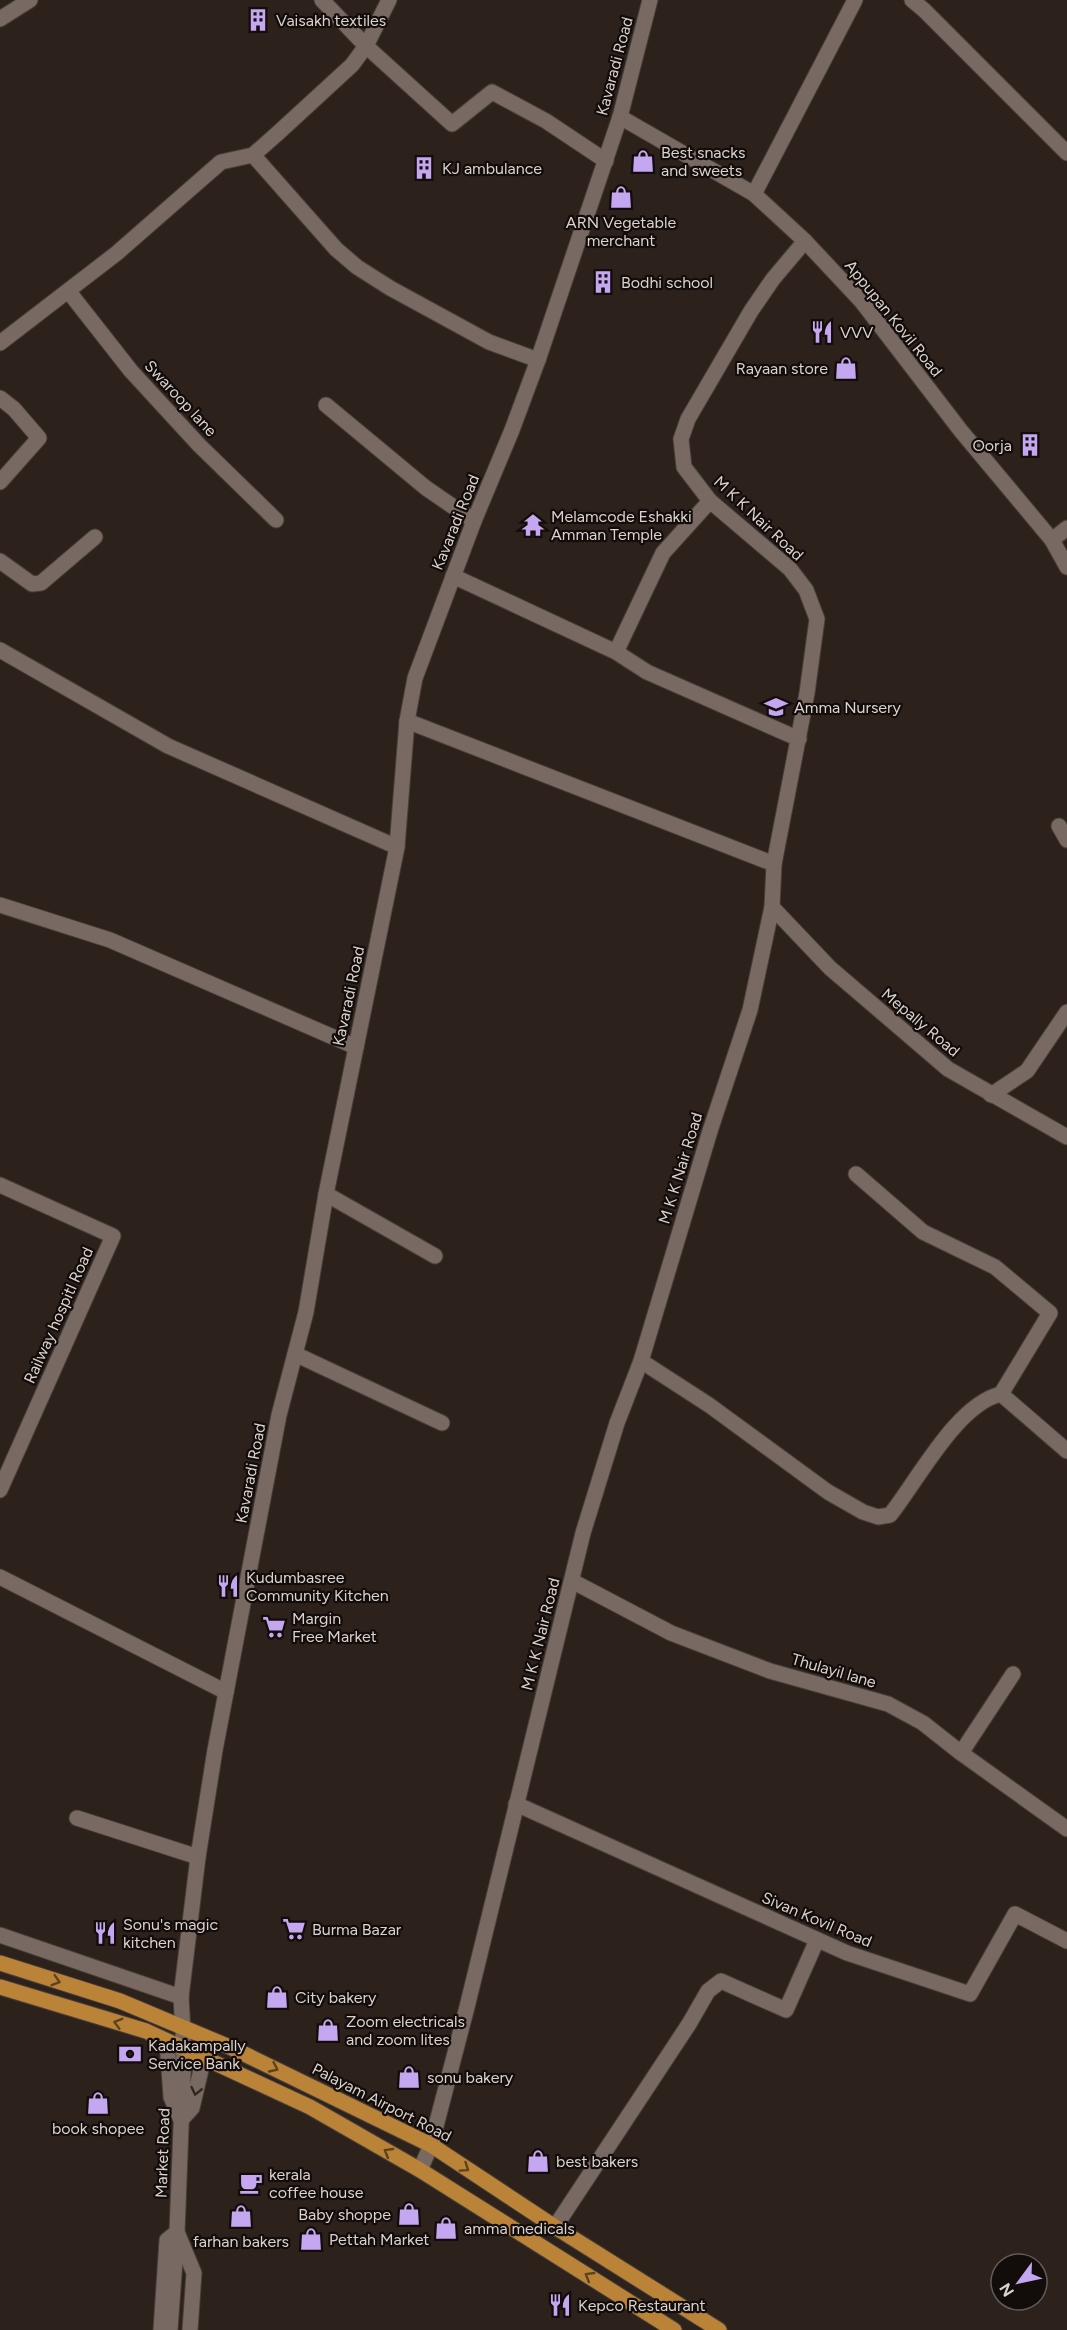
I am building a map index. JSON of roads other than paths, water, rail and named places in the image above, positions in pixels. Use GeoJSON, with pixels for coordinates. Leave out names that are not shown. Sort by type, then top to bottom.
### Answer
{"type":"FeatureCollection","features":[{"type":"Feature","properties":{"kind":"main road","name":"Palayam Airport Road"},"geometry":{"type":"LineString","coordinates":[[0,1963],[120,2001],[232,2048],[430,2145],[719,2330]]}},
{"type":"Feature","properties":{"kind":"main road"},"geometry":{"type":"LineString","coordinates":[[0,1987],[146,2031],[310,2107],[420,2170],[674,2330]]}},
{"type":"Feature","properties":{"kind":"street"},"geometry":{"type":"LineString","coordinates":[[0,19],[30,0]]}},
{"type":"Feature","properties":{"kind":"street"},"geometry":{"type":"LineString","coordinates":[[322,0],[366,46],[452,124],[492,92],[546,121],[606,161]]}},
{"type":"Feature","properties":{"kind":"street"},"geometry":{"type":"LineString","coordinates":[[0,343],[117,253],[221,162],[254,155],[352,65],[366,46],[389,0]]}},
{"type":"Feature","properties":{"kind":"street","name":"Kavaradi Road"},"geometry":{"type":"LineString","coordinates":[[182,2027],[181,1996],[198,1857],[226,1692],[279,1415],[306,1312],[326,1194],[397,847],[407,721],[415,678],[474,520],[512,430],[538,360],[620,117],[650,0]]}},
{"type":"Feature","properties":{"kind":"street"},"geometry":{"type":"LineString","coordinates":[[754,194],[855,0]]}},
{"type":"Feature","properties":{"kind":"street"},"geometry":{"type":"LineString","coordinates":[[912,0],[1067,153]]}},
{"type":"Feature","properties":{"kind":"street","name":"Appupan Kovil Road"},"geometry":{"type":"LineString","coordinates":[[620,117],[754,194],[805,241],[862,302],[961,431],[1052,540],[1067,567]]}},
{"type":"Feature","properties":{"kind":"street"},"geometry":{"type":"LineString","coordinates":[[254,155],[336,249],[357,267],[390,288],[489,342],[538,360]]}},
{"type":"Feature","properties":{"kind":"street","name":"M K K Nair Road"},"geometry":{"type":"LineString","coordinates":[[420,2170],[430,2145],[467,2007],[583,1533],[617,1423],[641,1361],[710,1131],[750,1010],[772,907],[774,864],[799,739],[817,620],[806,590],[790,569],[710,501],[684,467],[681,438],[688,419],[751,311],[773,279],[805,241]]}},
{"type":"Feature","properties":{"kind":"street","name":"Swaroop lane"},"geometry":{"type":"LineString","coordinates":[[69,292],[131,371],[199,446],[276,520]]}},
{"type":"Feature","properties":{"kind":"street"},"geometry":{"type":"LineString","coordinates":[[0,398],[14,409],[39,438],[0,482]]}},
{"type":"Feature","properties":{"kind":"street"},"geometry":{"type":"LineString","coordinates":[[326,405],[426,488],[474,520]]}},
{"type":"Feature","properties":{"kind":"street"},"geometry":{"type":"LineString","coordinates":[[616,652],[663,553],[710,501]]}},
{"type":"Feature","properties":{"kind":"street"},"geometry":{"type":"LineString","coordinates":[[1052,540],[1067,528]]}},
{"type":"Feature","properties":{"kind":"street"},"geometry":{"type":"LineString","coordinates":[[0,561],[32,584],[41,583],[95,537]]}},
{"type":"Feature","properties":{"kind":"street"},"geometry":{"type":"LineString","coordinates":[[453,576],[616,652],[647,672],[799,739]]}},
{"type":"Feature","properties":{"kind":"street"},"geometry":{"type":"LineString","coordinates":[[0,650],[168,746],[397,847]]}},
{"type":"Feature","properties":{"kind":"street"},"geometry":{"type":"LineString","coordinates":[[407,721],[774,864]]}},
{"type":"Feature","properties":{"kind":"street"},"geometry":{"type":"LineString","coordinates":[[1059,826],[1067,840]]}},
{"type":"Feature","properties":{"kind":"street"},"geometry":{"type":"LineString","coordinates":[[0,905],[110,940],[356,1047]]}},
{"type":"Feature","properties":{"kind":"street","name":"Mepally Road"},"geometry":{"type":"LineString","coordinates":[[772,907],[830,968],[948,1069],[1067,1137]]}},
{"type":"Feature","properties":{"kind":"street"},"geometry":{"type":"LineString","coordinates":[[991,1095],[1027,1071],[1067,1012]]}},
{"type":"Feature","properties":{"kind":"street"},"geometry":{"type":"LineString","coordinates":[[641,1361],[709,1405],[828,1492],[863,1512],[878,1516],[890,1515],[958,1422],[975,1405],[988,1397],[1001,1394],[1050,1313],[995,1267],[923,1232],[856,1174]]}},
{"type":"Feature","properties":{"kind":"street","name":"Railway hospitl Road"},"geometry":{"type":"LineString","coordinates":[[0,1185],[113,1236],[0,1490]]}},
{"type":"Feature","properties":{"kind":"street"},"geometry":{"type":"LineString","coordinates":[[326,1194],[435,1256]]}},
{"type":"Feature","properties":{"kind":"street"},"geometry":{"type":"LineString","coordinates":[[295,1354],[442,1423]]}},
{"type":"Feature","properties":{"kind":"street"},"geometry":{"type":"LineString","coordinates":[[1001,1394],[1067,1450]]}},
{"type":"Feature","properties":{"kind":"street"},"geometry":{"type":"LineString","coordinates":[[0,1577],[226,1692]]}},
{"type":"Feature","properties":{"kind":"street","name":"Thulayil lane"},"geometry":{"type":"LineString","coordinates":[[572,1581],[670,1633],[770,1671],[888,1704],[923,1723],[1067,1829]]}},
{"type":"Feature","properties":{"kind":"street"},"geometry":{"type":"LineString","coordinates":[[961,1753],[1013,1674]]}},
{"type":"Feature","properties":{"kind":"street","name":"Sivan Kovil Road"},"geometry":{"type":"LineString","coordinates":[[516,1804],[847,1953],[970,1994],[1014,1914],[1067,1941]]}},
{"type":"Feature","properties":{"kind":"street"},"geometry":{"type":"LineString","coordinates":[[77,1818],[198,1857]]}},
{"type":"Feature","properties":{"kind":"street"},"geometry":{"type":"LineString","coordinates":[[0,1935],[181,1996]]}},
{"type":"Feature","properties":{"kind":"street"},"geometry":{"type":"LineString","coordinates":[[555,2227],[689,2024],[708,1991],[722,1981],[786,2010],[817,1940]]}},
{"type":"Feature","properties":{"kind":"street","name":"Market Road"},"geometry":{"type":"LineString","coordinates":[[170,2330],[177,2232],[184,2049],[182,2027]]}},
{"type":"Feature","properties":{"kind":"street"},"geometry":{"type":"LineString","coordinates":[[167,2041],[171,2097],[180,2120],[192,2108],[204,2057]]}},
{"type":"Feature","properties":{"kind":"street"},"geometry":{"type":"LineString","coordinates":[[161,2330],[167,2240],[177,2232],[194,2273],[190,2330]]}},
{"type":"Feature","properties":{"kind":"place","name":"Vaisakh textiles"},"geometry":{"type":"Point","coordinates":[258,20]}},
{"type":"Feature","properties":{"kind":"place","name":"Best snacks and sweets"},"geometry":{"type":"Point","coordinates":[643,161]}},
{"type":"Feature","properties":{"kind":"place","name":"KJ ambulance"},"geometry":{"type":"Point","coordinates":[424,168]}},
{"type":"Feature","properties":{"kind":"place","name":"ARN Vegetable merchant"},"geometry":{"type":"Point","coordinates":[621,197]}},
{"type":"Feature","properties":{"kind":"place","name":"Bodhi school"},"geometry":{"type":"Point","coordinates":[603,282]}},
{"type":"Feature","properties":{"kind":"place","name":"VVV"},"geometry":{"type":"Point","coordinates":[822,332]}},
{"type":"Feature","properties":{"kind":"place","name":"Rayaan store"},"geometry":{"type":"Point","coordinates":[846,368]}},
{"type":"Feature","properties":{"kind":"place","name":"Oorja"},"geometry":{"type":"Point","coordinates":[1030,445]}},
{"type":"Feature","properties":{"kind":"place","name":"Melamcode Eshakki Amman Temple"},"geometry":{"type":"Point","coordinates":[533,525]}},
{"type":"Feature","properties":{"kind":"place","name":"Amma Nursery"},"geometry":{"type":"Point","coordinates":[776,707]}},
{"type":"Feature","properties":{"kind":"place","name":"Kudumbasree Community Kitchen"},"geometry":{"type":"Point","coordinates":[228,1586]}},
{"type":"Feature","properties":{"kind":"place","name":"Margin Free Market"},"geometry":{"type":"Point","coordinates":[274,1627]}},
{"type":"Feature","properties":{"kind":"place","name":"Burma Bazar"},"geometry":{"type":"Point","coordinates":[294,1929]}},
{"type":"Feature","properties":{"kind":"place","name":"Sonu's magic kitchen"},"geometry":{"type":"Point","coordinates":[105,1933]}},
{"type":"Feature","properties":{"kind":"place","name":"City bakery"},"geometry":{"type":"Point","coordinates":[277,1997]}},
{"type":"Feature","properties":{"kind":"place","name":"Zoom electricals and zoom lites"},"geometry":{"type":"Point","coordinates":[328,2030]}},
{"type":"Feature","properties":{"kind":"place","name":"Kadakampally Service Bank"},"geometry":{"type":"Point","coordinates":[130,2054]}},
{"type":"Feature","properties":{"kind":"place","name":"sonu bakery"},"geometry":{"type":"Point","coordinates":[409,2077]}},
{"type":"Feature","properties":{"kind":"place","name":"book shopee"},"geometry":{"type":"Point","coordinates":[98,2103]}},
{"type":"Feature","properties":{"kind":"place","name":"best bakers"},"geometry":{"type":"Point","coordinates":[538,2161]}},
{"type":"Feature","properties":{"kind":"place","name":"kerala coffee house"},"geometry":{"type":"Point","coordinates":[251,2183]}},
{"type":"Feature","properties":{"kind":"place","name":"Baby shoppe"},"geometry":{"type":"Point","coordinates":[409,2214]}},
{"type":"Feature","properties":{"kind":"place","name":"farhan bakers"},"geometry":{"type":"Point","coordinates":[241,2216]}},
{"type":"Feature","properties":{"kind":"place","name":"amma medicals"},"geometry":{"type":"Point","coordinates":[446,2228]}},
{"type":"Feature","properties":{"kind":"place","name":"Pettah Market"},"geometry":{"type":"Point","coordinates":[311,2239]}},
{"type":"Feature","properties":{"kind":"place","name":"Kepco Restaurant"},"geometry":{"type":"Point","coordinates":[560,2305]}}]}
